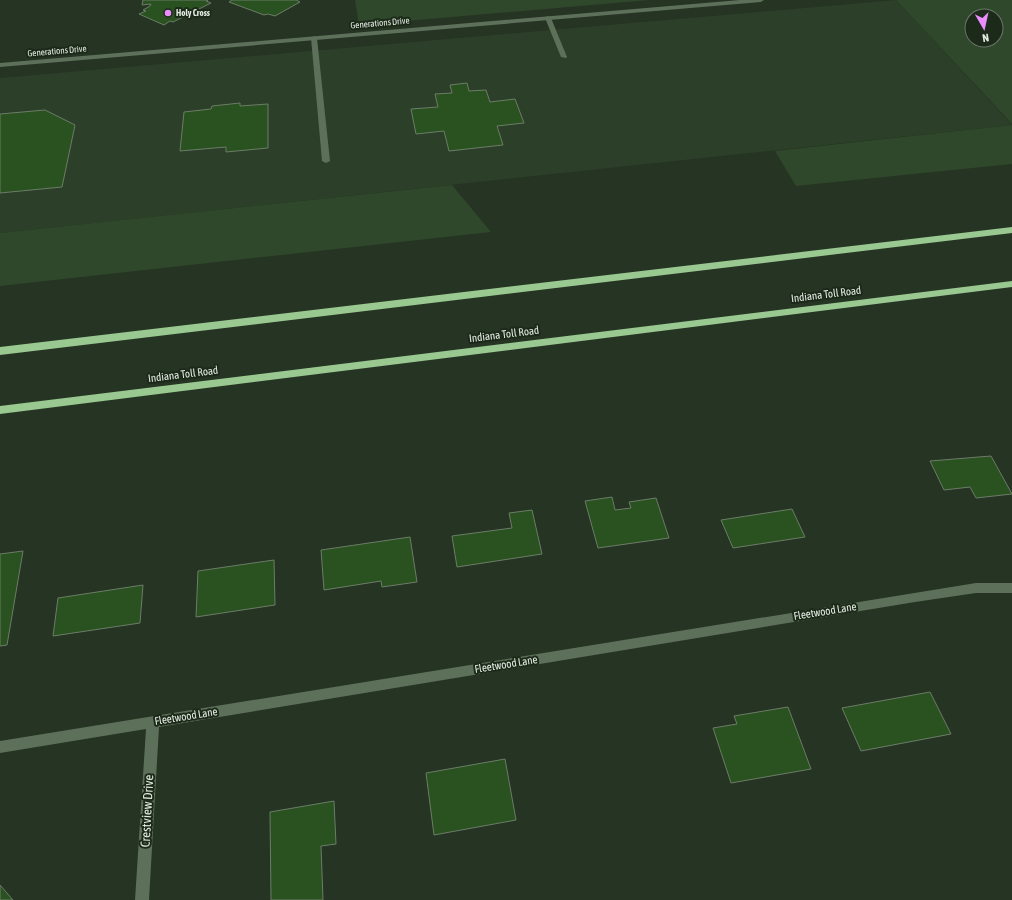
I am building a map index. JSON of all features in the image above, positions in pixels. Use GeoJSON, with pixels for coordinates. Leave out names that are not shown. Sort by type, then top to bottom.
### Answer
{"type":"FeatureCollection","features":[{"type":"Feature","properties":{"kind":"highway"},"geometry":{"type":"LineString","coordinates":[[0,350],[1012,230]]}},
{"type":"Feature","properties":{"kind":"highway","name":"Indiana Toll Road"},"geometry":{"type":"LineString","coordinates":[[0,410],[1012,284]]}},
{"type":"Feature","properties":{"kind":"street","name":"Generations Drive"},"geometry":{"type":"LineString","coordinates":[[0,65],[761,0]]}},
{"type":"Feature","properties":{"kind":"street"},"geometry":{"type":"LineString","coordinates":[[548,18],[564,57]]}},
{"type":"Feature","properties":{"kind":"street"},"geometry":{"type":"LineString","coordinates":[[314,38],[326,161]]}},
{"type":"Feature","properties":{"kind":"street","name":"Fleetwood Lane"},"geometry":{"type":"LineString","coordinates":[[0,747],[907,598],[976,588],[1012,588]]}},
{"type":"Feature","properties":{"kind":"street","name":"Crestview Drive"},"geometry":{"type":"LineString","coordinates":[[142,900],[153,722]]}},
{"type":"Feature","properties":{"kind":"shaded area"},"geometry":{"type":"Polygon","coordinates":[[[355,0],[650,0],[359,25],[355,0]]]}},
{"type":"Feature","properties":{"kind":"shaded area"},"geometry":{"type":"Polygon","coordinates":[[[896,0],[1012,125],[0,233],[0,78],[896,0]]]}},
{"type":"Feature","properties":{"kind":"shaded area"},"geometry":{"type":"Polygon","coordinates":[[[896,0],[1012,0],[1012,124],[896,0]]]}},
{"type":"Feature","properties":{"kind":"shaded area"},"geometry":{"type":"Polygon","coordinates":[[[1012,125],[1012,164],[796,186],[775,151],[1012,125]]]}},
{"type":"Feature","properties":{"kind":"shaded area"},"geometry":{"type":"Polygon","coordinates":[[[452,185],[491,232],[0,286],[0,233],[452,185]]]}},
{"type":"Feature","properties":{"kind":"building","name":"Holy Cross"},"geometry":{"type":"Polygon","coordinates":[[[143,0],[208,0],[206,1],[211,3],[164,25],[139,14],[146,11],[143,10],[151,4],[142,5],[143,0]]]}},
{"type":"Feature","properties":{"kind":"building","name":"Holy Cross"},"geometry":{"type":"Polygon","coordinates":[[[232,0],[296,0],[300,2],[275,16],[268,14],[264,15],[229,2],[232,0]]]}},
{"type":"Feature","properties":{"kind":"building"},"geometry":{"type":"Polygon","coordinates":[[[467,83],[469,91],[486,90],[490,102],[515,99],[524,123],[497,126],[503,145],[449,151],[444,131],[416,134],[411,109],[438,107],[435,94],[452,93],[450,85],[467,83]]]}},
{"type":"Feature","properties":{"kind":"building"},"geometry":{"type":"Polygon","coordinates":[[[240,103],[240,106],[268,104],[268,148],[226,152],[226,147],[180,151],[184,112],[211,109],[212,106],[240,103]]]}},
{"type":"Feature","properties":{"kind":"building"},"geometry":{"type":"Polygon","coordinates":[[[45,110],[75,125],[62,187],[0,193],[0,114],[45,110]]]}},
{"type":"Feature","properties":{"kind":"building"},"geometry":{"type":"Polygon","coordinates":[[[991,456],[1012,494],[976,498],[970,487],[944,490],[930,461],[991,456]]]}},
{"type":"Feature","properties":{"kind":"building"},"geometry":{"type":"Polygon","coordinates":[[[612,497],[615,510],[631,508],[629,502],[656,498],[669,538],[598,548],[585,501],[612,497]]]}},
{"type":"Feature","properties":{"kind":"building"},"geometry":{"type":"Polygon","coordinates":[[[792,509],[805,537],[733,548],[721,520],[792,509]]]}},
{"type":"Feature","properties":{"kind":"building"},"geometry":{"type":"Polygon","coordinates":[[[532,510],[542,554],[457,567],[452,536],[512,528],[509,513],[532,510]]]}},
{"type":"Feature","properties":{"kind":"building"},"geometry":{"type":"Polygon","coordinates":[[[410,537],[417,582],[382,587],[381,581],[324,590],[321,550],[410,537]]]}},
{"type":"Feature","properties":{"kind":"building"},"geometry":{"type":"Polygon","coordinates":[[[23,551],[7,645],[0,646],[0,554],[23,551]]]}},
{"type":"Feature","properties":{"kind":"building"},"geometry":{"type":"Polygon","coordinates":[[[274,560],[275,605],[196,617],[198,571],[274,560]]]}},
{"type":"Feature","properties":{"kind":"building"},"geometry":{"type":"Polygon","coordinates":[[[143,585],[140,623],[53,636],[58,598],[143,585]]]}},
{"type":"Feature","properties":{"kind":"building"},"geometry":{"type":"Polygon","coordinates":[[[930,692],[951,734],[861,751],[842,708],[930,692]]]}},
{"type":"Feature","properties":{"kind":"building"},"geometry":{"type":"Polygon","coordinates":[[[788,707],[811,769],[731,783],[713,728],[737,724],[734,716],[788,707]]]}},
{"type":"Feature","properties":{"kind":"building"},"geometry":{"type":"Polygon","coordinates":[[[505,759],[516,820],[434,835],[426,773],[505,759]]]}},
{"type":"Feature","properties":{"kind":"building"},"geometry":{"type":"Polygon","coordinates":[[[334,801],[336,844],[321,846],[323,900],[271,900],[270,812],[334,801]]]}},
{"type":"Feature","properties":{"kind":"building"},"geometry":{"type":"Polygon","coordinates":[[[0,885],[13,900],[0,900],[0,885]]]}},
{"type":"Feature","properties":{"kind":"place","name":"Holy Cross"},"geometry":{"type":"Point","coordinates":[168,13]}}]}
